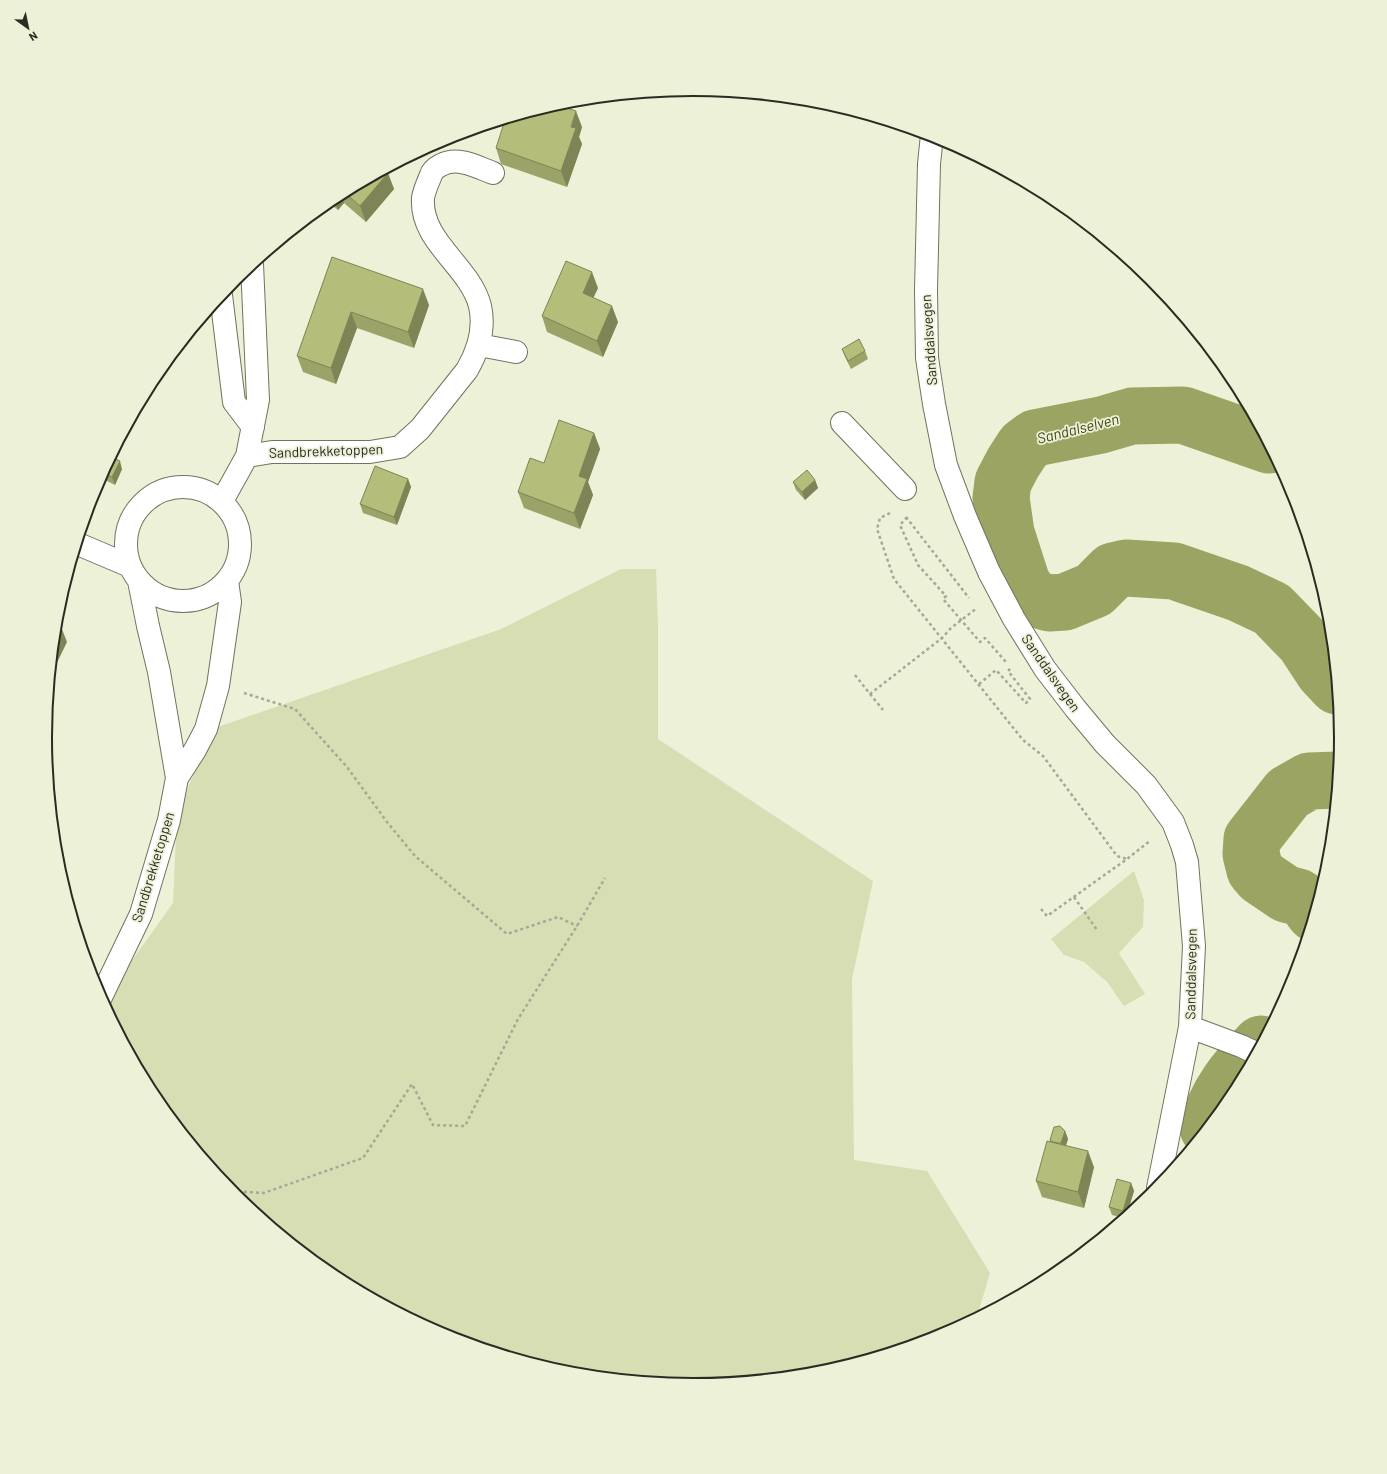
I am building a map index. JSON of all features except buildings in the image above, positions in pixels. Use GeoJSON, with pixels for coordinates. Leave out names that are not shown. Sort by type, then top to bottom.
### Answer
{"type":"FeatureCollection","features":[{"type":"Feature","properties":{"kind":"street","name":"Sanddalsvegen"},"geometry":{"type":"LineString","coordinates":[[931,141],[929,164],[926,290],[927,358],[946,465],[964,516],[989,572],[1014,618],[1045,669],[1105,744],[1146,785],[1173,822],[1187,862],[1194,946],[1190,1027],[1160,1177]]}},
{"type":"Feature","properties":{"kind":"street","name":"Sandbrekketoppen"},"geometry":{"type":"LineString","coordinates":[[247,456],[272,452],[370,452],[400,447],[420,429],[467,370],[473,360],[481,329],[478,298],[467,280],[431,232],[424,216],[423,197],[432,172],[437,167],[447,162],[462,161],[493,173]]}},
{"type":"Feature","properties":{"kind":"street","name":"Sandbrekketoppen"},"geometry":{"type":"LineString","coordinates":[[222,501],[247,456],[258,400],[252,272]]}},
{"type":"Feature","properties":{"kind":"street"},"geometry":{"type":"LineString","coordinates":[[222,302],[234,402],[253,427]]}},
{"type":"Feature","properties":{"kind":"street"},"geometry":{"type":"LineString","coordinates":[[478,345],[516,352]]}},
{"type":"Feature","properties":{"kind":"street"},"geometry":{"type":"LineString","coordinates":[[842,423],[905,489]]}},
{"type":"Feature","properties":{"kind":"street","name":"Sandbrekketoppen"},"geometry":{"type":"LineString","coordinates":[[82,546],[135,574],[151,592],[166,598],[183,601],[199,599],[214,592],[227,581],[238,562],[241,540],[235,519],[222,501],[203,490],[181,487],[159,492],[142,505],[130,523],[126,545],[135,574],[159,672],[177,778],[169,820],[141,914],[104,990]]}},
{"type":"Feature","properties":{"kind":"street","name":"Sandbrekketoppen"},"geometry":{"type":"LineString","coordinates":[[177,778],[195,750],[206,729],[218,686],[230,602],[227,581]]}},
{"type":"Feature","properties":{"kind":"street"},"geometry":{"type":"LineString","coordinates":[[1190,1027],[1249,1049]]}},
{"type":"Feature","properties":{"kind":"path"},"geometry":{"type":"LineString","coordinates":[[893,512],[880,518],[877,529],[894,578],[1023,740],[1043,756],[1117,856],[1126,859]]}},
{"type":"Feature","properties":{"kind":"path"},"geometry":{"type":"LineString","coordinates":[[870,694],[942,638],[961,620],[977,608],[903,513]]}},
{"type":"Feature","properties":{"kind":"path"},"geometry":{"type":"LineString","coordinates":[[907,517],[900,525],[918,565],[946,596],[943,599],[980,642],[986,638],[1011,668],[1008,671],[1030,699],[1026,703],[996,670],[978,684]]}},
{"type":"Feature","properties":{"kind":"path"},"geometry":{"type":"LineString","coordinates":[[855,675],[882,710]]}},
{"type":"Feature","properties":{"kind":"path"},"geometry":{"type":"LineString","coordinates":[[238,692],[295,708],[348,767],[387,822],[415,856],[507,934],[558,917],[577,926]]}},
{"type":"Feature","properties":{"kind":"path"},"geometry":{"type":"LineString","coordinates":[[1041,909],[1047,916],[1149,841]]}},
{"type":"Feature","properties":{"kind":"path"},"geometry":{"type":"LineString","coordinates":[[241,1192],[264,1193],[363,1158],[412,1084],[433,1125],[465,1126],[518,1020],[577,926],[605,878]]}},
{"type":"Feature","properties":{"kind":"path"},"geometry":{"type":"LineString","coordinates":[[1074,897],[1097,930]]}},
{"type":"Feature","properties":{"kind":"green space"},"geometry":{"type":"Polygon","coordinates":[[[621,569],[656,569],[658,626],[658,739],[873,881],[852,979],[854,1160],[927,1171],[990,1273],[979,1311],[939,1330],[860,1357],[777,1373],[735,1377],[652,1377],[610,1373],[527,1357],[448,1330],[410,1312],[373,1293],[303,1246],[240,1191],[211,1160],[185,1128],[160,1093],[138,1058],[118,1021],[107,996],[173,903],[177,815],[212,729],[501,629],[621,569]]]}},
{"type":"Feature","properties":{"kind":"green space"},"geometry":{"type":"Polygon","coordinates":[[[1134,871],[1144,900],[1143,927],[1119,953],[1145,994],[1124,1006],[1107,982],[1084,962],[1064,955],[1051,939],[1134,871]]]}},
{"type":"Feature","properties":{"kind":"waterway","name":"Sandalselven"},"geometry":{"type":"LineString","coordinates":[[1264,443],[1183,415],[1132,416],[1101,425],[1035,438],[1024,446],[1003,482],[1001,498],[1006,533],[1022,583],[1032,598],[1049,603],[1065,602],[1094,590],[1113,571],[1126,568],[1174,571],[1238,593],[1272,609],[1304,642],[1323,671],[1333,681]]}},
{"type":"Feature","properties":{"kind":"waterway","name":"Sandalselven"},"geometry":{"type":"LineString","coordinates":[[1311,909],[1307,903],[1298,897],[1286,894],[1261,877],[1255,870],[1251,854],[1252,839],[1288,793],[1309,781],[1334,780]]}},
{"type":"Feature","properties":{"kind":"waterway","name":"Sandalselven"},"geometry":{"type":"LineString","coordinates":[[1212,1115],[1228,1082],[1251,1055]]}}]}
